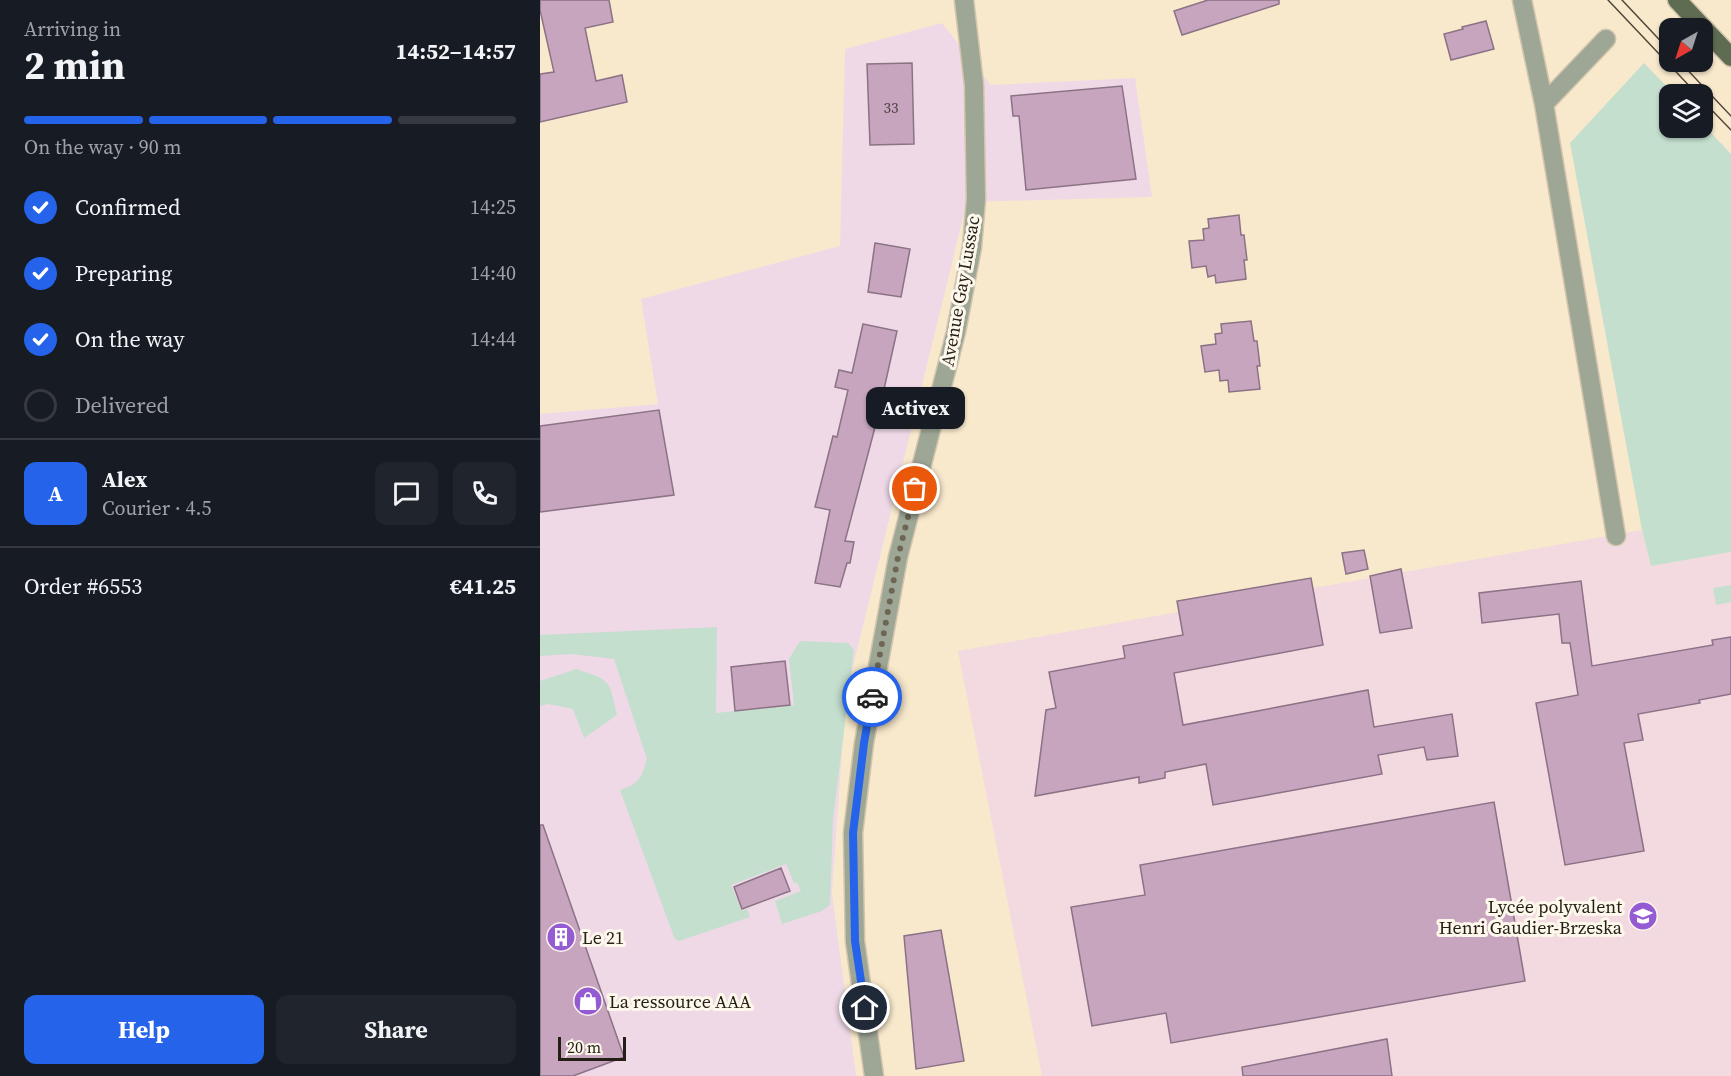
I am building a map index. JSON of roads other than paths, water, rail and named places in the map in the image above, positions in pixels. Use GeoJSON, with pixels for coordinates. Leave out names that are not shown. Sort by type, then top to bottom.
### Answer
{"type":"FeatureCollection","features":[{"type":"Feature","properties":{"kind":"main road"},"geometry":{"type":"LineString","coordinates":[[1677,0],[1731,57]]}},
{"type":"Feature","properties":{"kind":"main road"},"geometry":{"type":"LineString","coordinates":[[1693,0],[1731,40]]}},
{"type":"Feature","properties":{"kind":"street","name":"Avenue Gay Lussac"},"geometry":{"type":"LineString","coordinates":[[874,1076],[855,941],[853,833],[864,743],[898,557],[956,332],[972,247],[976,199],[974,85],[964,0]]}},
{"type":"Feature","properties":{"kind":"street"},"geometry":{"type":"LineString","coordinates":[[1521,0],[1544,104],[1616,536]]}},
{"type":"Feature","properties":{"kind":"street"},"geometry":{"type":"LineString","coordinates":[[1544,104],[1606,39]]}},
{"type":"Feature","properties":{"kind":"tram line"},"geometry":{"type":"LineString","coordinates":[[1608,0],[1688,84]]}},
{"type":"Feature","properties":{"kind":"tram line"},"geometry":{"type":"LineString","coordinates":[[1622,0],[1659,39]]}},
{"type":"Feature","properties":{"kind":"tram line"},"geometry":{"type":"LineString","coordinates":[[1689,72],[1731,116]]}},
{"type":"Feature","properties":{"kind":"tram line"},"geometry":{"type":"LineString","coordinates":[[1713,111],[1731,130]]}},
{"type":"Feature","properties":{"kind":"place","name":"Activex"},"geometry":{"type":"Point","coordinates":[915,489]}},
{"type":"Feature","properties":{"kind":"place","name":"Lycée polyvalent Henri Gaudier-Brzeska"},"geometry":{"type":"Point","coordinates":[1643,916]}},
{"type":"Feature","properties":{"kind":"place","name":"Le 21"},"geometry":{"type":"Point","coordinates":[561,937]}},
{"type":"Feature","properties":{"kind":"place","name":"La ressource AAA"},"geometry":{"type":"Point","coordinates":[588,1001]}}]}
